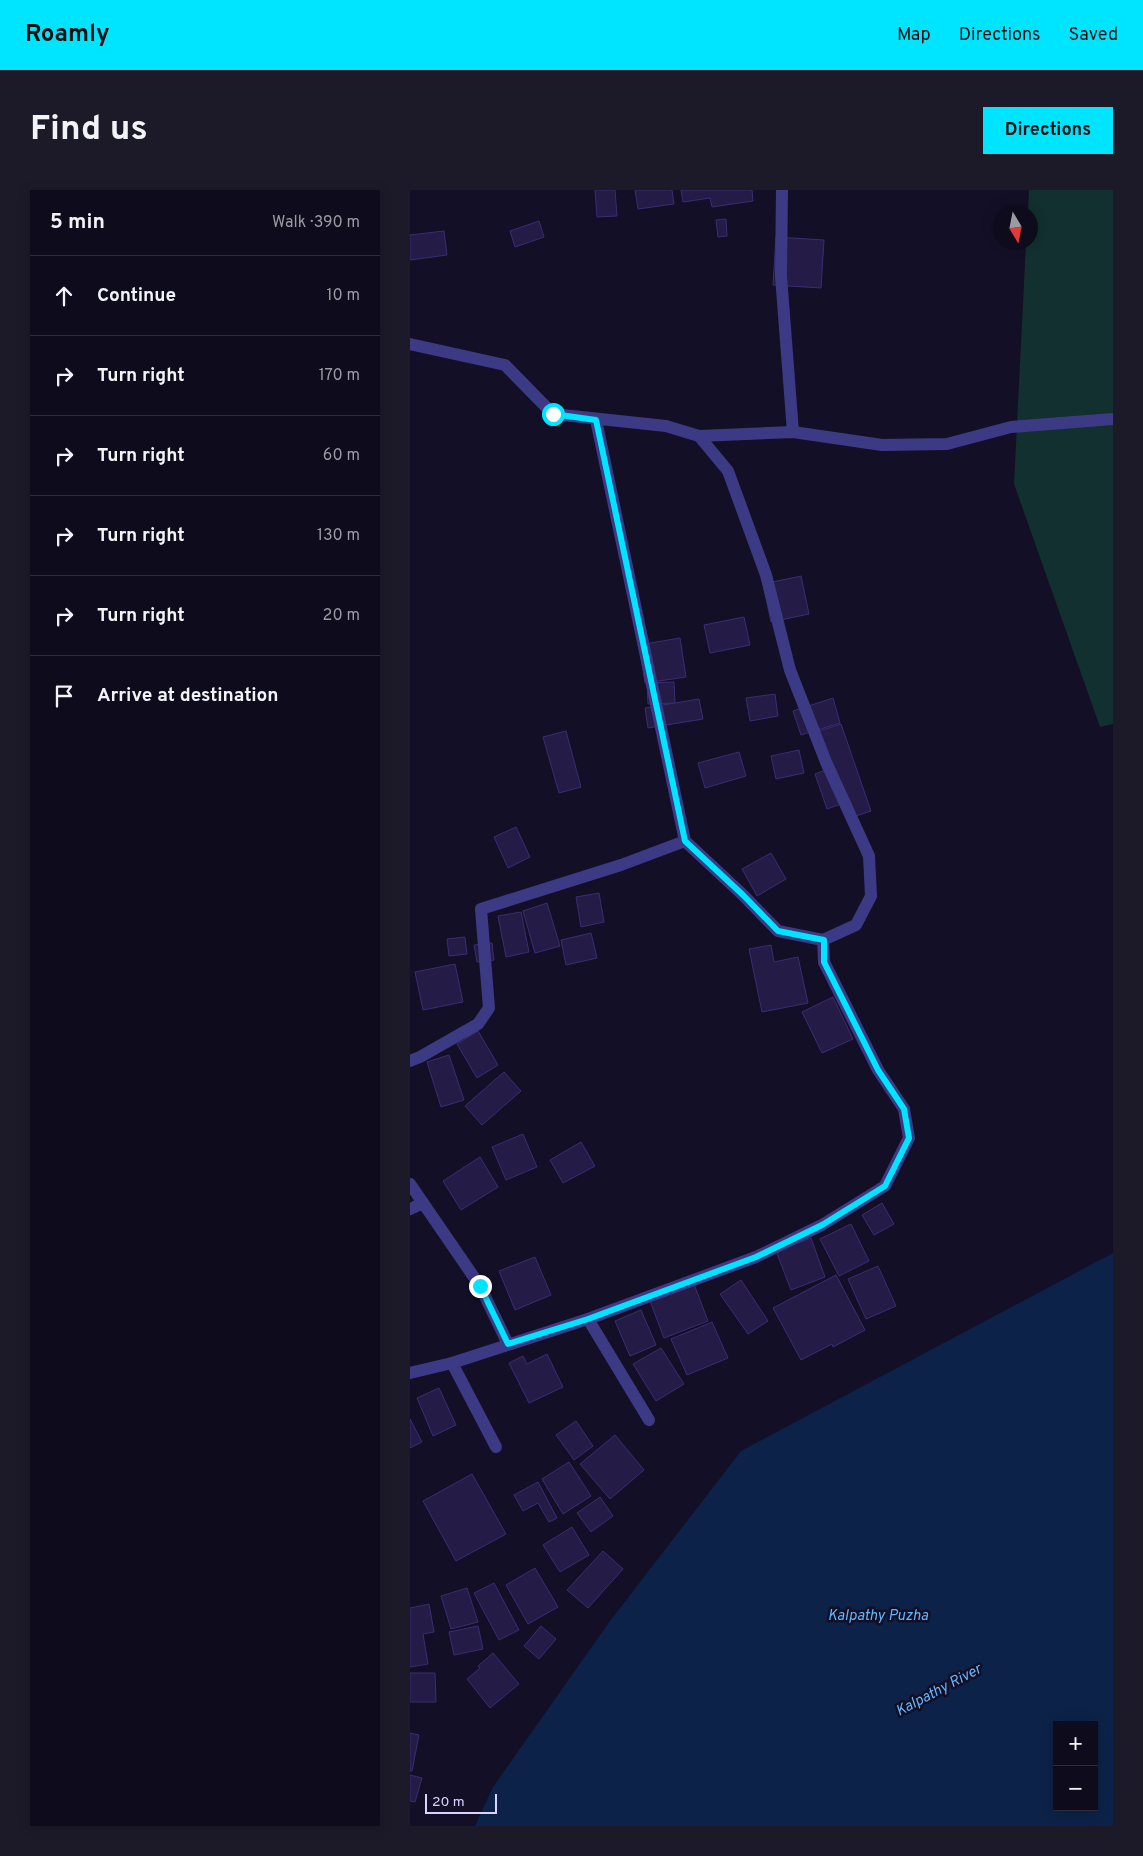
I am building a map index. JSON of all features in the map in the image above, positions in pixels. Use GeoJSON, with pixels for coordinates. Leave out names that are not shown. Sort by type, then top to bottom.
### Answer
{"type":"FeatureCollection","features":[{"type":"Feature","properties":{"kind":"street"},"geometry":{"type":"LineString","coordinates":[[782,190],[781,276],[793,432]]}},
{"type":"Feature","properties":{"kind":"street"},"geometry":{"type":"LineString","coordinates":[[410,344],[505,364],[553,414],[666,426],[699,436],[793,432],[882,445],[947,444],[1011,427],[1113,420]]}},
{"type":"Feature","properties":{"kind":"street"},"geometry":{"type":"LineString","coordinates":[[596,420],[685,841],[743,895],[778,931],[824,940],[856,925],[870,896],[869,856],[826,762],[790,670],[766,575],[728,471],[699,436]]}},
{"type":"Feature","properties":{"kind":"street"},"geometry":{"type":"LineString","coordinates":[[410,1061],[478,1024],[489,1008],[481,909],[621,865],[685,841]]}},
{"type":"Feature","properties":{"kind":"street"},"geometry":{"type":"LineString","coordinates":[[410,1373],[452,1363],[588,1319],[756,1257],[822,1225],[885,1186],[909,1138],[904,1109],[878,1070],[824,962],[824,940]]}},
{"type":"Feature","properties":{"kind":"street"},"geometry":{"type":"LineString","coordinates":[[410,1184],[480,1286],[508,1344]]}},
{"type":"Feature","properties":{"kind":"street"},"geometry":{"type":"LineString","coordinates":[[410,1209],[423,1204]]}},
{"type":"Feature","properties":{"kind":"street"},"geometry":{"type":"LineString","coordinates":[[588,1319],[649,1420]]}},
{"type":"Feature","properties":{"kind":"street"},"geometry":{"type":"LineString","coordinates":[[452,1363],[496,1447]]}},
{"type":"Feature","properties":{"kind":"green space"},"geometry":{"type":"Polygon","coordinates":[[[1029,190],[1113,190],[1113,724],[1100,727],[1014,484],[1026,250],[1038,250],[1038,205],[1028,205],[1029,190]]]}},
{"type":"Feature","properties":{"kind":"water","name":"Kalpathy Puzha"},"geometry":{"type":"Polygon","coordinates":[[[1113,1253],[1113,1826],[475,1826],[493,1787],[610,1621],[741,1451],[1113,1253]]]}},
{"type":"Feature","properties":{"kind":"building"},"geometry":{"type":"Polygon","coordinates":[[[595,190],[615,190],[617,216],[597,217],[595,190]]]}},
{"type":"Feature","properties":{"kind":"building"},"geometry":{"type":"Polygon","coordinates":[[[635,190],[672,190],[674,204],[638,209],[635,190]]]}},
{"type":"Feature","properties":{"kind":"building"},"geometry":{"type":"Polygon","coordinates":[[[681,190],[752,190],[753,201],[712,207],[710,198],[683,202],[681,190]]]}},
{"type":"Feature","properties":{"kind":"building"},"geometry":{"type":"Polygon","coordinates":[[[726,219],[727,236],[718,237],[716,220],[726,219]]]}},
{"type":"Feature","properties":{"kind":"building"},"geometry":{"type":"Polygon","coordinates":[[[539,221],[544,237],[515,247],[510,231],[539,221]]]}},
{"type":"Feature","properties":{"kind":"building"},"geometry":{"type":"Polygon","coordinates":[[[444,231],[447,255],[410,260],[410,235],[444,231]]]}},
{"type":"Feature","properties":{"kind":"building"},"geometry":{"type":"Polygon","coordinates":[[[776,237],[824,240],[821,288],[773,285],[776,237]]]}},
{"type":"Feature","properties":{"kind":"building"},"geometry":{"type":"Polygon","coordinates":[[[801,576],[809,614],[771,622],[763,584],[801,576]]]}},
{"type":"Feature","properties":{"kind":"building"},"geometry":{"type":"Polygon","coordinates":[[[744,617],[750,645],[710,653],[704,625],[744,617]]]}},
{"type":"Feature","properties":{"kind":"building"},"geometry":{"type":"Polygon","coordinates":[[[680,638],[686,677],[645,683],[639,645],[680,638]]]}},
{"type":"Feature","properties":{"kind":"building"},"geometry":{"type":"Polygon","coordinates":[[[674,682],[675,703],[648,704],[647,683],[674,682]]]}},
{"type":"Feature","properties":{"kind":"building"},"geometry":{"type":"Polygon","coordinates":[[[775,694],[778,716],[750,721],[746,698],[775,694]]]}},
{"type":"Feature","properties":{"kind":"building"},"geometry":{"type":"Polygon","coordinates":[[[833,698],[840,723],[801,735],[793,711],[833,698]]]}},
{"type":"Feature","properties":{"kind":"building"},"geometry":{"type":"Polygon","coordinates":[[[699,699],[703,719],[648,728],[645,708],[699,699]]]}},
{"type":"Feature","properties":{"kind":"building"},"geometry":{"type":"Polygon","coordinates":[[[841,724],[871,811],[847,819],[841,804],[827,809],[815,774],[826,770],[813,733],[841,724]]]}},
{"type":"Feature","properties":{"kind":"building"},"geometry":{"type":"Polygon","coordinates":[[[566,731],[581,787],[559,793],[543,737],[566,731]]]}},
{"type":"Feature","properties":{"kind":"building"},"geometry":{"type":"Polygon","coordinates":[[[799,750],[804,773],[776,779],[771,756],[799,750]]]}},
{"type":"Feature","properties":{"kind":"building"},"geometry":{"type":"Polygon","coordinates":[[[739,752],[746,776],[705,788],[698,763],[739,752]]]}},
{"type":"Feature","properties":{"kind":"building"},"geometry":{"type":"Polygon","coordinates":[[[516,827],[530,857],[508,868],[494,837],[516,827]]]}},
{"type":"Feature","properties":{"kind":"building"},"geometry":{"type":"Polygon","coordinates":[[[771,853],[786,879],[757,896],[742,869],[771,853]]]}},
{"type":"Feature","properties":{"kind":"building"},"geometry":{"type":"Polygon","coordinates":[[[599,893],[604,922],[581,927],[576,897],[599,893]]]}},
{"type":"Feature","properties":{"kind":"building"},"geometry":{"type":"Polygon","coordinates":[[[547,903],[560,946],[535,953],[523,911],[547,903]]]}},
{"type":"Feature","properties":{"kind":"building"},"geometry":{"type":"Polygon","coordinates":[[[521,912],[529,952],[506,957],[498,916],[521,912]]]}},
{"type":"Feature","properties":{"kind":"building"},"geometry":{"type":"Polygon","coordinates":[[[591,933],[597,958],[566,965],[561,940],[591,933]]]}},
{"type":"Feature","properties":{"kind":"building"},"geometry":{"type":"Polygon","coordinates":[[[465,937],[467,954],[449,956],[447,939],[465,937]]]}},
{"type":"Feature","properties":{"kind":"building"},"geometry":{"type":"Polygon","coordinates":[[[492,943],[494,960],[477,962],[474,945],[492,943]]]}},
{"type":"Feature","properties":{"kind":"building"},"geometry":{"type":"Polygon","coordinates":[[[771,945],[774,962],[798,957],[808,1003],[762,1012],[749,949],[771,945]]]}},
{"type":"Feature","properties":{"kind":"building"},"geometry":{"type":"Polygon","coordinates":[[[455,964],[463,1002],[423,1010],[415,972],[455,964]]]}},
{"type":"Feature","properties":{"kind":"building"},"geometry":{"type":"Polygon","coordinates":[[[833,997],[853,1039],[822,1053],[802,1012],[833,997]]]}},
{"type":"Feature","properties":{"kind":"building"},"geometry":{"type":"Polygon","coordinates":[[[478,1031],[498,1065],[477,1078],[457,1044],[478,1031]]]}},
{"type":"Feature","properties":{"kind":"building"},"geometry":{"type":"Polygon","coordinates":[[[449,1055],[464,1100],[441,1107],[427,1062],[449,1055]]]}},
{"type":"Feature","properties":{"kind":"building"},"geometry":{"type":"Polygon","coordinates":[[[504,1072],[521,1091],[482,1125],[465,1106],[504,1072]]]}},
{"type":"Feature","properties":{"kind":"building"},"geometry":{"type":"Polygon","coordinates":[[[523,1134],[537,1167],[506,1180],[492,1147],[523,1134]]]}},
{"type":"Feature","properties":{"kind":"building"},"geometry":{"type":"Polygon","coordinates":[[[581,1142],[595,1166],[563,1183],[550,1160],[581,1142]]]}},
{"type":"Feature","properties":{"kind":"building"},"geometry":{"type":"Polygon","coordinates":[[[480,1157],[498,1187],[461,1210],[443,1181],[480,1157]]]}},
{"type":"Feature","properties":{"kind":"building"},"geometry":{"type":"Polygon","coordinates":[[[882,1203],[894,1224],[874,1235],[862,1215],[882,1203]]]}},
{"type":"Feature","properties":{"kind":"building"},"geometry":{"type":"Polygon","coordinates":[[[851,1224],[869,1261],[839,1276],[820,1239],[851,1224]]]}},
{"type":"Feature","properties":{"kind":"building"},"geometry":{"type":"Polygon","coordinates":[[[811,1238],[825,1277],[791,1290],[776,1251],[811,1238]]]}},
{"type":"Feature","properties":{"kind":"building"},"geometry":{"type":"Polygon","coordinates":[[[535,1257],[551,1295],[515,1310],[499,1271],[535,1257]]]}},
{"type":"Feature","properties":{"kind":"building"},"geometry":{"type":"Polygon","coordinates":[[[878,1266],[896,1306],[866,1319],[848,1279],[878,1266]]]}},
{"type":"Feature","properties":{"kind":"building"},"geometry":{"type":"Polygon","coordinates":[[[836,1275],[865,1330],[833,1347],[832,1344],[801,1360],[773,1308],[836,1275]]]}},
{"type":"Feature","properties":{"kind":"building"},"geometry":{"type":"Polygon","coordinates":[[[741,1280],[768,1321],[748,1334],[720,1294],[741,1280]]]}},
{"type":"Feature","properties":{"kind":"building"},"geometry":{"type":"Polygon","coordinates":[[[694,1284],[708,1321],[664,1338],[650,1301],[694,1284]]]}},
{"type":"Feature","properties":{"kind":"building"},"geometry":{"type":"Polygon","coordinates":[[[641,1310],[656,1345],[630,1356],[615,1321],[641,1310]]]}},
{"type":"Feature","properties":{"kind":"building"},"geometry":{"type":"Polygon","coordinates":[[[712,1322],[728,1358],[687,1375],[671,1339],[712,1322]]]}},
{"type":"Feature","properties":{"kind":"building"},"geometry":{"type":"Polygon","coordinates":[[[661,1348],[684,1384],[656,1401],[633,1364],[661,1348]]]}},
{"type":"Feature","properties":{"kind":"building"},"geometry":{"type":"Polygon","coordinates":[[[547,1354],[563,1387],[529,1403],[509,1363],[523,1356],[527,1364],[547,1354]]]}},
{"type":"Feature","properties":{"kind":"building"},"geometry":{"type":"Polygon","coordinates":[[[439,1388],[456,1425],[433,1436],[417,1398],[439,1388]]]}},
{"type":"Feature","properties":{"kind":"building"},"geometry":{"type":"Polygon","coordinates":[[[410,1419],[422,1442],[410,1448],[410,1419]]]}},
{"type":"Feature","properties":{"kind":"building"},"geometry":{"type":"Polygon","coordinates":[[[576,1421],[593,1446],[574,1460],[556,1435],[576,1421]]]}},
{"type":"Feature","properties":{"kind":"building"},"geometry":{"type":"Polygon","coordinates":[[[615,1435],[644,1470],[610,1499],[580,1464],[615,1435]]]}},
{"type":"Feature","properties":{"kind":"building"},"geometry":{"type":"Polygon","coordinates":[[[569,1462],[591,1496],[563,1514],[542,1479],[569,1462]]]}},
{"type":"Feature","properties":{"kind":"building"},"geometry":{"type":"Polygon","coordinates":[[[472,1474],[506,1534],[456,1561],[423,1501],[472,1474]]]}},
{"type":"Feature","properties":{"kind":"building"},"geometry":{"type":"Polygon","coordinates":[[[538,1482],[557,1518],[549,1522],[538,1503],[523,1511],[514,1495],[538,1482]]]}},
{"type":"Feature","properties":{"kind":"building"},"geometry":{"type":"Polygon","coordinates":[[[600,1497],[613,1516],[591,1532],[577,1513],[600,1497]]]}},
{"type":"Feature","properties":{"kind":"building"},"geometry":{"type":"Polygon","coordinates":[[[572,1527],[589,1555],[560,1572],[543,1545],[572,1527]]]}},
{"type":"Feature","properties":{"kind":"building"},"geometry":{"type":"Polygon","coordinates":[[[603,1551],[623,1569],[588,1608],[567,1590],[603,1551]]]}},
{"type":"Feature","properties":{"kind":"building"},"geometry":{"type":"Polygon","coordinates":[[[535,1568],[558,1607],[528,1624],[506,1585],[535,1568]]]}},
{"type":"Feature","properties":{"kind":"building"},"geometry":{"type":"Polygon","coordinates":[[[494,1583],[519,1630],[499,1640],[474,1593],[494,1583]]]}},
{"type":"Feature","properties":{"kind":"building"},"geometry":{"type":"Polygon","coordinates":[[[467,1588],[478,1622],[451,1629],[441,1596],[467,1588]]]}},
{"type":"Feature","properties":{"kind":"building"},"geometry":{"type":"Polygon","coordinates":[[[429,1604],[434,1632],[423,1634],[428,1664],[410,1667],[410,1608],[429,1604]]]}},
{"type":"Feature","properties":{"kind":"building"},"geometry":{"type":"Polygon","coordinates":[[[478,1626],[483,1649],[454,1655],[449,1632],[478,1626]]]}},
{"type":"Feature","properties":{"kind":"building"},"geometry":{"type":"Polygon","coordinates":[[[541,1626],[556,1639],[539,1659],[524,1646],[541,1626]]]}},
{"type":"Feature","properties":{"kind":"building"},"geometry":{"type":"Polygon","coordinates":[[[493,1653],[519,1684],[490,1708],[467,1679],[493,1653]]]}},
{"type":"Feature","properties":{"kind":"building"},"geometry":{"type":"Polygon","coordinates":[[[410,1673],[435,1673],[436,1702],[410,1702],[410,1673]]]}},
{"type":"Feature","properties":{"kind":"building"},"geometry":{"type":"Polygon","coordinates":[[[410,1733],[419,1735],[412,1771],[410,1771],[410,1733]]]}},
{"type":"Feature","properties":{"kind":"building"},"geometry":{"type":"Polygon","coordinates":[[[410,1775],[422,1778],[415,1802],[410,1801],[410,1775]]]}},
{"type":"Feature","properties":{"kind":"route"},"geometry":{"type":"LineString","coordinates":[[480,1286],[508,1344],[588,1319],[756,1257],[822,1225],[885,1186],[909,1138],[904,1109],[878,1070],[824,962],[824,940],[778,931],[743,895],[685,841],[596,420],[553,414]]}},
{"type":"Feature","properties":{"kind":"water label","name":"Kalpathy River"},"geometry":{"type":"Point","coordinates":[939,1691]}}]}
